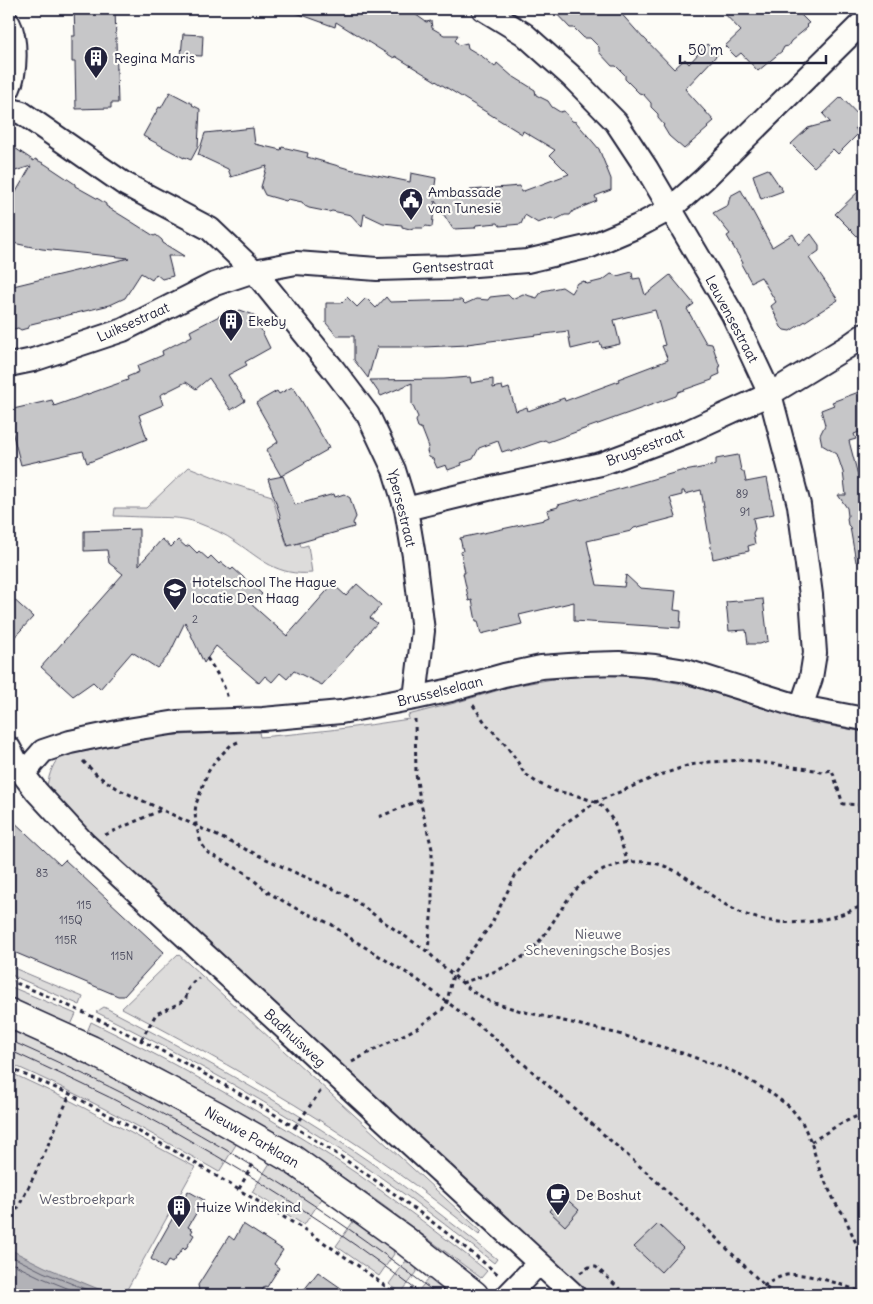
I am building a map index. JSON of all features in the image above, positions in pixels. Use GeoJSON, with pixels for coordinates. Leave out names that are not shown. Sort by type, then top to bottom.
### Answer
{"type":"FeatureCollection","features":[{"type":"Feature","properties":{"kind":"main road","name":"Nieuwe Parklaan"},"geometry":{"type":"LineString","coordinates":[[9,1013],[91,1050],[215,1115],[292,1159],[403,1239],[474,1295]]}},
{"type":"Feature","properties":{"kind":"street","name":"Leuvensestraat"},"geometry":{"type":"LineString","coordinates":[[483,9],[524,34],[571,76],[616,122],[647,169],[733,315],[770,394],[799,505],[811,595],[815,653],[811,678],[801,707]]}},
{"type":"Feature","properties":{"kind":"street","name":"Gentsestraat"},"geometry":{"type":"LineString","coordinates":[[254,271],[296,264],[377,269],[449,267],[528,260],[591,246],[638,226],[670,209],[704,179],[859,18]]}},
{"type":"Feature","properties":{"kind":"street"},"geometry":{"type":"LineString","coordinates":[[9,24],[15,51],[9,88]]}},
{"type":"Feature","properties":{"kind":"street"},"geometry":{"type":"LineString","coordinates":[[9,108],[22,113],[123,183],[210,229],[254,271]]}},
{"type":"Feature","properties":{"kind":"street","name":"Luiksestraat"},"geometry":{"type":"LineString","coordinates":[[9,365],[34,360],[123,330],[212,285],[254,271]]}},
{"type":"Feature","properties":{"kind":"street","name":"Ypersestraat"},"geometry":{"type":"LineString","coordinates":[[254,271],[368,415],[394,470],[406,509],[414,556],[422,631],[415,698]]}},
{"type":"Feature","properties":{"kind":"street","name":"Brugsestraat"},"geometry":{"type":"LineString","coordinates":[[406,509],[601,464],[687,432],[770,394],[847,347],[864,334]]}},
{"type":"Feature","properties":{"kind":"street","name":"Brusselselaan"},"geometry":{"type":"LineString","coordinates":[[16,769],[43,751],[70,742],[127,730],[177,722],[231,721],[341,712],[415,698],[541,667],[619,663],[655,666],[686,672],[801,707],[864,719]]}},
{"type":"Feature","properties":{"kind":"street","name":"Badhuisweg"},"geometry":{"type":"LineString","coordinates":[[9,748],[16,769],[84,844],[568,1290]]}},
{"type":"Feature","properties":{"kind":"street"},"geometry":{"type":"LineString","coordinates":[[508,1295],[538,1263]]}},
{"type":"Feature","properties":{"kind":"path"},"geometry":{"type":"LineString","coordinates":[[207,658],[227,693],[231,721]]}},
{"type":"Feature","properties":{"kind":"path"},"geometry":{"type":"LineString","coordinates":[[463,687],[470,702],[486,724],[505,744],[524,773],[536,782],[555,791],[596,802],[604,808],[614,822],[628,863]]}},
{"type":"Feature","properties":{"kind":"path"},"geometry":{"type":"LineString","coordinates":[[415,698],[416,774],[420,800],[432,849],[432,907],[428,952]]}},
{"type":"Feature","properties":{"kind":"path"},"geometry":{"type":"LineString","coordinates":[[246,739],[231,745],[215,760],[208,772],[196,804],[196,826],[208,853],[244,872],[269,893],[297,909],[331,924],[414,978],[492,1035],[611,1140],[705,1227],[774,1295]]}},
{"type":"Feature","properties":{"kind":"path"},"geometry":{"type":"LineString","coordinates":[[70,742],[98,776],[120,790],[353,899],[428,952],[473,992],[492,1002],[521,1011],[620,1034],[697,1058],[732,1071],[768,1091],[790,1107],[802,1122],[811,1142],[820,1171],[836,1204],[844,1215],[864,1262]]}},
{"type":"Feature","properties":{"kind":"path"},"geometry":{"type":"LineString","coordinates":[[295,1127],[333,1074],[417,1028],[442,1010],[447,1002],[453,974],[491,925],[515,876],[532,855],[564,824],[596,802],[657,776],[690,765],[744,760],[821,772],[832,770],[843,804],[864,805]]}},
{"type":"Feature","properties":{"kind":"path"},"geometry":{"type":"LineString","coordinates":[[378,817],[420,800]]}},
{"type":"Feature","properties":{"kind":"path"},"geometry":{"type":"LineString","coordinates":[[84,844],[162,810]]}},
{"type":"Feature","properties":{"kind":"path"},"geometry":{"type":"LineString","coordinates":[[462,983],[521,958],[542,939],[564,904],[581,884],[616,865],[650,863],[671,868],[727,906],[750,916],[774,922],[806,923],[836,916],[864,905]]}},
{"type":"Feature","properties":{"kind":"path"},"geometry":{"type":"LineString","coordinates":[[141,1040],[156,1014],[180,1003],[186,998],[187,991],[193,982],[216,966]]}},
{"type":"Feature","properties":{"kind":"path"},"geometry":{"type":"LineString","coordinates":[[9,1068],[70,1094],[180,1154],[264,1203],[357,1265],[397,1295]]}},
{"type":"Feature","properties":{"kind":"path"},"geometry":{"type":"LineString","coordinates":[[9,1224],[37,1169],[70,1094]]}},
{"type":"Feature","properties":{"kind":"path"},"geometry":{"type":"LineString","coordinates":[[811,1142],[840,1124],[864,1113]]}},
{"type":"Feature","properties":{"kind":"path"},"geometry":{"type":"LineString","coordinates":[[568,1290],[582,1271],[589,1267],[596,1267],[626,1295]]}},
{"type":"Feature","properties":{"kind":"path"},"geometry":{"type":"LineString","coordinates":[[750,1295],[781,1276],[802,1275],[864,1293]]}},
{"type":"Feature","properties":{"kind":"green space"},"geometry":{"type":"Polygon","coordinates":[[[189,467],[229,483],[272,496],[287,546],[300,543],[301,547],[308,545],[312,573],[289,572],[279,569],[262,561],[227,536],[192,521],[172,518],[114,516],[115,508],[146,508],[189,467]]]}},
{"type":"Feature","properties":{"kind":"green space","name":"Nieuwe Scheveningsche Bosjes"},"geometry":{"type":"Polygon","coordinates":[[[596,675],[638,677],[678,683],[810,722],[864,732],[864,1295],[587,1295],[372,1098],[204,938],[92,836],[59,804],[47,786],[52,768],[57,760],[68,751],[85,746],[87,751],[136,740],[166,736],[259,732],[260,737],[372,725],[409,719],[408,715],[513,686],[553,679],[596,675]]]}},
{"type":"Feature","properties":{"kind":"green space"},"geometry":{"type":"Polygon","coordinates":[[[178,954],[482,1232],[479,1235],[405,1178],[295,1105],[192,1045],[122,1008],[178,954]]]}},
{"type":"Feature","properties":{"kind":"green space"},"geometry":{"type":"Polygon","coordinates":[[[9,966],[83,997],[80,1005],[9,974],[9,966]]]}},
{"type":"Feature","properties":{"kind":"green space"},"geometry":{"type":"Polygon","coordinates":[[[9,986],[76,1014],[71,1025],[9,997],[9,986]]]}},
{"type":"Feature","properties":{"kind":"green space"},"geometry":{"type":"Polygon","coordinates":[[[104,1007],[230,1075],[321,1129],[389,1175],[497,1259],[494,1263],[360,1163],[264,1102],[96,1012],[104,1007]]]}},
{"type":"Feature","properties":{"kind":"green space"},"geometry":{"type":"Polygon","coordinates":[[[91,1022],[215,1087],[322,1151],[439,1233],[487,1271],[481,1278],[347,1180],[256,1123],[162,1070],[87,1032],[91,1022]]]}},
{"type":"Feature","properties":{"kind":"green space"},"geometry":{"type":"Polygon","coordinates":[[[9,1025],[141,1089],[237,1143],[219,1172],[116,1114],[9,1063],[9,1025]]]}},
{"type":"Feature","properties":{"kind":"green space","name":"Westbroekpark"},"geometry":{"type":"Polygon","coordinates":[[[9,1072],[73,1102],[195,1167],[125,1293],[128,1295],[9,1295],[9,1072]]]}},
{"type":"Feature","properties":{"kind":"green space"},"geometry":{"type":"Polygon","coordinates":[[[270,1163],[323,1197],[304,1225],[252,1192],[270,1163]]]}},
{"type":"Feature","properties":{"kind":"green space"},"geometry":{"type":"Polygon","coordinates":[[[355,1219],[392,1245],[394,1254],[379,1276],[336,1246],[355,1219]]]}},
{"type":"Feature","properties":{"kind":"green space"},"geometry":{"type":"Polygon","coordinates":[[[414,1261],[417,1272],[401,1293],[389,1284],[405,1262],[414,1261]]]}},
{"type":"Feature","properties":{"kind":"green space"},"geometry":{"type":"Polygon","coordinates":[[[436,1278],[458,1295],[415,1295],[428,1279],[436,1278]]]}},
{"type":"Feature","properties":{"kind":"water"},"geometry":{"type":"Polygon","coordinates":[[[9,1249],[45,1267],[113,1295],[31,1295],[9,1281],[9,1249]]]}},
{"type":"Feature","properties":{"kind":"building"},"geometry":{"type":"Polygon","coordinates":[[[74,9],[115,9],[118,103],[111,103],[111,108],[76,109],[75,62],[72,62],[72,36],[75,36],[74,9]]]}},
{"type":"Feature","properties":{"kind":"building"},"geometry":{"type":"Polygon","coordinates":[[[291,9],[401,9],[407,13],[408,9],[426,22],[431,21],[432,28],[444,35],[458,35],[455,40],[459,45],[467,43],[468,48],[495,67],[497,63],[513,77],[535,90],[536,95],[548,101],[552,107],[560,112],[564,111],[572,121],[576,122],[599,149],[611,179],[611,190],[595,196],[597,201],[573,211],[570,215],[565,215],[555,220],[551,218],[538,223],[525,215],[521,224],[500,226],[498,223],[476,225],[475,228],[453,229],[435,201],[432,227],[426,226],[410,229],[402,227],[402,225],[383,223],[364,214],[362,227],[351,215],[309,208],[302,202],[288,199],[286,201],[265,195],[261,187],[267,166],[231,177],[228,169],[198,155],[205,133],[253,128],[255,144],[281,150],[282,147],[308,153],[307,157],[349,169],[410,182],[411,173],[436,178],[434,192],[471,193],[470,190],[520,186],[521,192],[569,174],[550,155],[555,150],[523,131],[522,134],[336,22],[335,27],[291,11],[291,9]]]}},
{"type":"Feature","properties":{"kind":"building"},"geometry":{"type":"Polygon","coordinates":[[[552,9],[617,9],[674,69],[685,59],[689,64],[707,44],[718,54],[685,89],[714,121],[684,149],[669,136],[658,118],[658,114],[651,107],[651,103],[625,79],[625,75],[616,66],[612,66],[599,52],[599,47],[590,38],[584,38],[574,28],[570,28],[552,9]]]}},
{"type":"Feature","properties":{"kind":"building"},"geometry":{"type":"Polygon","coordinates":[[[720,9],[795,9],[809,23],[806,25],[808,27],[791,41],[788,46],[784,47],[782,51],[758,71],[741,53],[736,57],[725,46],[741,31],[720,9]]]}},
{"type":"Feature","properties":{"kind":"building"},"geometry":{"type":"Polygon","coordinates":[[[183,34],[203,35],[202,56],[181,55],[183,34]]]}},
{"type":"Feature","properties":{"kind":"building"},"geometry":{"type":"Polygon","coordinates":[[[170,92],[200,109],[198,147],[191,160],[143,136],[159,107],[161,108],[170,92]]]}},
{"type":"Feature","properties":{"kind":"building"},"geometry":{"type":"Polygon","coordinates":[[[841,97],[864,121],[855,128],[859,133],[838,154],[833,149],[814,167],[791,144],[808,128],[830,122],[823,114],[841,97]]]}},
{"type":"Feature","properties":{"kind":"building"},"geometry":{"type":"Polygon","coordinates":[[[9,144],[34,161],[35,159],[45,164],[75,184],[75,186],[106,204],[106,206],[154,236],[156,235],[163,243],[184,256],[168,256],[173,276],[162,279],[156,274],[152,280],[141,273],[125,298],[110,305],[31,324],[28,328],[21,330],[18,328],[9,330],[9,287],[129,258],[42,249],[13,243],[9,220],[9,204],[31,166],[9,173],[9,144]]]}},
{"type":"Feature","properties":{"kind":"building"},"geometry":{"type":"Polygon","coordinates":[[[768,169],[783,191],[761,199],[753,175],[768,169]]]}},
{"type":"Feature","properties":{"kind":"building"},"geometry":{"type":"Polygon","coordinates":[[[864,186],[864,243],[835,214],[864,186]]]}},
{"type":"Feature","properties":{"kind":"building"},"geometry":{"type":"Polygon","coordinates":[[[741,190],[772,247],[793,234],[799,245],[811,234],[819,245],[819,251],[809,258],[838,300],[790,331],[784,330],[781,327],[771,306],[776,302],[761,277],[751,282],[741,264],[743,263],[727,236],[730,234],[713,213],[728,205],[730,196],[741,190]]]}},
{"type":"Feature","properties":{"kind":"building"},"geometry":{"type":"Polygon","coordinates":[[[632,272],[633,279],[640,278],[645,295],[670,275],[694,304],[687,309],[706,343],[712,344],[720,367],[720,374],[713,377],[712,380],[678,392],[676,396],[548,442],[545,440],[511,452],[508,450],[502,452],[498,441],[479,448],[473,459],[448,470],[446,465],[437,468],[433,459],[429,457],[427,451],[429,447],[422,429],[418,427],[416,421],[418,417],[412,404],[412,383],[381,396],[370,380],[470,377],[471,383],[493,379],[493,388],[502,386],[503,390],[509,388],[516,411],[527,407],[528,411],[564,398],[565,401],[668,360],[662,346],[665,345],[655,310],[614,320],[620,344],[602,348],[600,342],[571,349],[568,331],[468,345],[377,347],[368,378],[354,360],[354,336],[337,336],[326,323],[326,303],[341,303],[347,297],[357,307],[366,298],[376,308],[386,297],[390,302],[461,300],[465,304],[476,299],[488,300],[490,297],[508,295],[512,299],[523,294],[537,298],[542,291],[562,287],[571,293],[577,283],[584,281],[587,284],[603,280],[611,274],[617,276],[632,272]]]}},
{"type":"Feature","properties":{"kind":"building"},"geometry":{"type":"Polygon","coordinates":[[[240,310],[254,315],[270,348],[245,362],[247,365],[228,375],[245,401],[231,410],[209,378],[196,389],[186,382],[160,395],[163,405],[139,415],[147,439],[87,463],[83,451],[21,465],[9,420],[9,410],[52,400],[54,406],[128,380],[127,377],[139,372],[137,366],[163,355],[162,351],[192,336],[190,331],[225,313],[231,315],[240,310]]]}},
{"type":"Feature","properties":{"kind":"building"},"geometry":{"type":"Polygon","coordinates":[[[292,387],[329,448],[281,476],[266,450],[278,442],[256,403],[277,391],[279,394],[292,387]]]}},
{"type":"Feature","properties":{"kind":"building"},"geometry":{"type":"Polygon","coordinates":[[[864,390],[864,430],[854,434],[856,439],[849,441],[859,479],[864,478],[864,561],[856,562],[847,519],[847,508],[838,495],[846,495],[843,472],[837,454],[822,445],[820,435],[825,425],[821,410],[834,405],[832,402],[864,390]]]}},
{"type":"Feature","properties":{"kind":"building"},"geometry":{"type":"Polygon","coordinates":[[[738,455],[746,482],[767,478],[774,514],[753,518],[755,544],[748,546],[749,551],[713,559],[701,490],[685,494],[682,491],[682,495],[670,498],[676,517],[634,528],[631,531],[587,541],[597,585],[624,587],[626,575],[640,588],[676,591],[674,610],[681,611],[680,628],[574,621],[574,602],[519,615],[522,624],[481,634],[478,621],[476,621],[472,600],[469,601],[463,573],[465,573],[460,538],[544,520],[549,517],[547,510],[558,507],[558,505],[684,470],[716,465],[716,459],[738,455]]]}},
{"type":"Feature","properties":{"kind":"building"},"geometry":{"type":"Polygon","coordinates":[[[283,476],[295,505],[334,494],[335,497],[344,494],[350,498],[356,517],[353,523],[354,527],[288,546],[268,479],[283,476]]]}},
{"type":"Feature","properties":{"kind":"building","name":"Hotelschool The Hague locatie Den Haag"},"geometry":{"type":"Polygon","coordinates":[[[139,529],[139,565],[162,539],[171,547],[178,540],[186,547],[189,545],[197,553],[199,551],[208,559],[211,556],[219,564],[221,562],[231,570],[233,568],[262,594],[252,605],[287,636],[333,584],[346,596],[357,584],[381,605],[370,618],[377,623],[322,685],[294,671],[287,679],[280,673],[272,682],[265,676],[259,683],[216,646],[204,663],[185,622],[169,655],[157,668],[132,652],[100,689],[93,682],[73,696],[41,667],[123,574],[109,563],[107,550],[84,551],[84,531],[139,529]]]}},
{"type":"Feature","properties":{"kind":"building"},"geometry":{"type":"Polygon","coordinates":[[[9,595],[33,617],[9,643],[9,595]]]}},
{"type":"Feature","properties":{"kind":"building"},"geometry":{"type":"Polygon","coordinates":[[[763,599],[768,641],[760,644],[748,644],[746,630],[729,631],[726,602],[763,599]]]}},
{"type":"Feature","properties":{"kind":"building"},"geometry":{"type":"Polygon","coordinates":[[[9,817],[60,865],[65,860],[164,952],[124,996],[118,996],[9,950],[9,817]]]}},
{"type":"Feature","properties":{"kind":"building","name":"Huize Windekind"},"geometry":{"type":"Polygon","coordinates":[[[188,1191],[204,1200],[188,1227],[193,1230],[191,1233],[194,1235],[185,1250],[183,1248],[172,1263],[168,1261],[164,1268],[151,1259],[188,1191]]]}},
{"type":"Feature","properties":{"kind":"building"},"geometry":{"type":"Polygon","coordinates":[[[562,1195],[579,1210],[565,1226],[549,1211],[562,1195]]]}},
{"type":"Feature","properties":{"kind":"building"},"geometry":{"type":"Polygon","coordinates":[[[243,1224],[283,1250],[274,1264],[279,1268],[267,1287],[265,1286],[259,1295],[200,1295],[198,1285],[229,1236],[234,1240],[243,1224]]]}},
{"type":"Feature","properties":{"kind":"building"},"geometry":{"type":"Polygon","coordinates":[[[658,1224],[683,1248],[661,1272],[634,1247],[658,1224]]]}},
{"type":"Feature","properties":{"kind":"building"},"geometry":{"type":"Polygon","coordinates":[[[318,1272],[351,1295],[300,1295],[318,1272]]]}},
{"type":"Feature","properties":{"kind":"tram line"},"geometry":{"type":"LineString","coordinates":[[9,1040],[126,1095],[220,1146],[332,1217],[438,1295]]}},
{"type":"Feature","properties":{"kind":"tram line"},"geometry":{"type":"LineString","coordinates":[[9,1050],[126,1106],[215,1155],[322,1222],[423,1295]]}},
{"type":"Feature","properties":{"kind":"place","name":"Regina Maris"},"geometry":{"type":"Point","coordinates":[96,79]}},
{"type":"Feature","properties":{"kind":"place","name":"Ambassade van Tunesië"},"geometry":{"type":"Point","coordinates":[411,221]}},
{"type":"Feature","properties":{"kind":"place","name":"Ekeby"},"geometry":{"type":"Point","coordinates":[231,342]}},
{"type":"Feature","properties":{"kind":"place","name":"Hotelschool The Hague locatie Den Haag"},"geometry":{"type":"Point","coordinates":[175,611]}},
{"type":"Feature","properties":{"kind":"place","name":"De Boshut"},"geometry":{"type":"Point","coordinates":[558,1216]}},
{"type":"Feature","properties":{"kind":"place","name":"Huize Windekind"},"geometry":{"type":"Point","coordinates":[179,1228]}}]}
